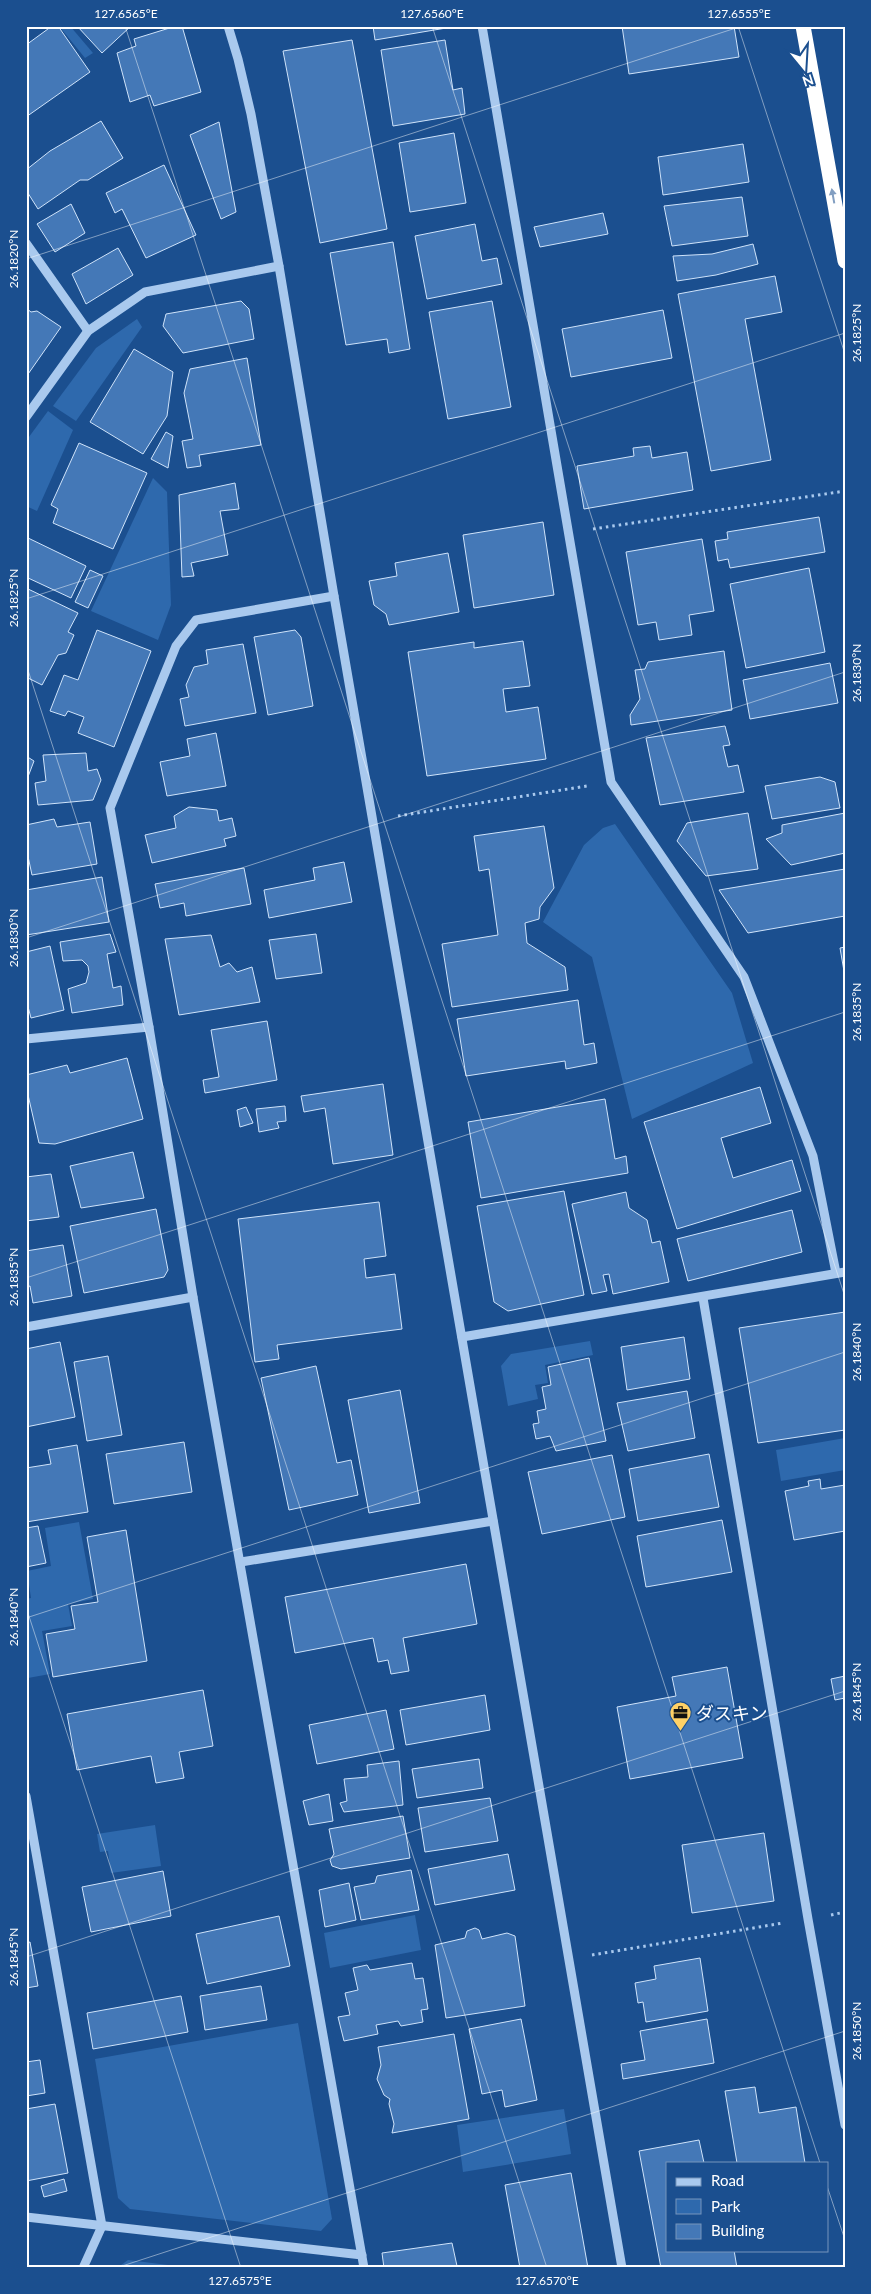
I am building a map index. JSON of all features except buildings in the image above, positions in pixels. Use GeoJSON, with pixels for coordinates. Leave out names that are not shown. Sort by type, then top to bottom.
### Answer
{"type":"FeatureCollection","features":[{"type":"Feature","properties":{"kind":"highway"},"geometry":{"type":"LineString","coordinates":[[803,26],[845,261]]}},
{"type":"Feature","properties":{"kind":"street"},"geometry":{"type":"LineString","coordinates":[[228,26],[251,114],[279,266],[567,1960],[622,2268]]}},
{"type":"Feature","properties":{"kind":"street"},"geometry":{"type":"LineString","coordinates":[[462,1337],[703,1298],[841,1273],[813,1156],[744,977],[611,782],[482,26]]}},
{"type":"Feature","properties":{"kind":"street"},"geometry":{"type":"LineString","coordinates":[[26,243],[88,331]]}},
{"type":"Feature","properties":{"kind":"street"},"geometry":{"type":"LineString","coordinates":[[26,417],[88,331],[145,292],[279,266]]}},
{"type":"Feature","properties":{"kind":"street"},"geometry":{"type":"LineString","coordinates":[[334,596],[196,620],[176,646],[110,808],[149,1027],[193,1297],[364,2268]]}},
{"type":"Feature","properties":{"kind":"street"},"geometry":{"type":"LineString","coordinates":[[26,1039],[149,1027]]}},
{"type":"Feature","properties":{"kind":"street"},"geometry":{"type":"LineString","coordinates":[[26,1327],[193,1297]]}},
{"type":"Feature","properties":{"kind":"street"},"geometry":{"type":"LineString","coordinates":[[703,1298],[808,1919],[845,2125]]}},
{"type":"Feature","properties":{"kind":"street"},"geometry":{"type":"LineString","coordinates":[[241,1562],[493,1521]]}},
{"type":"Feature","properties":{"kind":"street"},"geometry":{"type":"LineString","coordinates":[[26,1796],[102,2226],[83,2268]]}},
{"type":"Feature","properties":{"kind":"street"},"geometry":{"type":"LineString","coordinates":[[26,2217],[362,2256]]}},
{"type":"Feature","properties":{"kind":"path"},"geometry":{"type":"LineString","coordinates":[[568,533],[845,491]]}},
{"type":"Feature","properties":{"kind":"path"},"geometry":{"type":"LineString","coordinates":[[373,821],[611,782]]}},
{"type":"Feature","properties":{"kind":"path"},"geometry":{"type":"LineString","coordinates":[[567,1960],[808,1919]]}},
{"type":"Feature","properties":{"kind":"green space"},"geometry":{"type":"Polygon","coordinates":[[[59,26],[70,26],[93,53],[85,58],[59,26]]]}},
{"type":"Feature","properties":{"kind":"green space"},"geometry":{"type":"Polygon","coordinates":[[[137,319],[142,327],[76,421],[53,406],[96,348],[137,319]]]}},
{"type":"Feature","properties":{"kind":"green space"},"geometry":{"type":"Polygon","coordinates":[[[48,411],[73,430],[37,511],[26,506],[26,441],[48,411]]]}},
{"type":"Feature","properties":{"kind":"green space"},"geometry":{"type":"Polygon","coordinates":[[[153,478],[167,492],[171,605],[158,640],[91,611],[153,478]]]}},
{"type":"Feature","properties":{"kind":"green space"},"geometry":{"type":"Polygon","coordinates":[[[615,824],[732,993],[753,1063],[632,1119],[592,957],[543,922],[584,845],[603,828],[615,824]]]}},
{"type":"Feature","properties":{"kind":"green space"},"geometry":{"type":"Polygon","coordinates":[[[590,1341],[593,1355],[545,1365],[548,1383],[535,1385],[538,1399],[508,1406],[501,1366],[511,1354],[590,1341]]]}},
{"type":"Feature","properties":{"kind":"green space"},"geometry":{"type":"Polygon","coordinates":[[[845,1438],[845,1470],[781,1481],[776,1450],[845,1438]]]}},
{"type":"Feature","properties":{"kind":"green space"},"geometry":{"type":"Polygon","coordinates":[[[79,1522],[93,1599],[68,1604],[72,1626],[42,1631],[50,1674],[28,1678],[26,1599],[31,1598],[27,1571],[51,1566],[45,1528],[79,1522]]]}},
{"type":"Feature","properties":{"kind":"green space"},"geometry":{"type":"Polygon","coordinates":[[[155,1825],[161,1866],[111,1873],[108,1851],[100,1852],[97,1834],[155,1825]]]}},
{"type":"Feature","properties":{"kind":"green space"},"geometry":{"type":"Polygon","coordinates":[[[415,1915],[421,1950],[330,1968],[324,1933],[415,1915]]]}},
{"type":"Feature","properties":{"kind":"green space"},"geometry":{"type":"Polygon","coordinates":[[[298,2023],[332,2219],[321,2231],[130,2209],[118,2198],[95,2059],[298,2023]]]}},
{"type":"Feature","properties":{"kind":"green space"},"geometry":{"type":"Polygon","coordinates":[[[564,2109],[571,2154],[463,2172],[457,2125],[564,2109]]]}},
{"type":"Feature","properties":{"kind":"green space"},"geometry":{"type":"Polygon","coordinates":[[[128,2260],[192,2268],[117,2268],[128,2260]]]}},
{"type":"Feature","properties":{"kind":"place","name":"ダスキン"},"geometry":{"type":"Point","coordinates":[680,1732]}}]}
